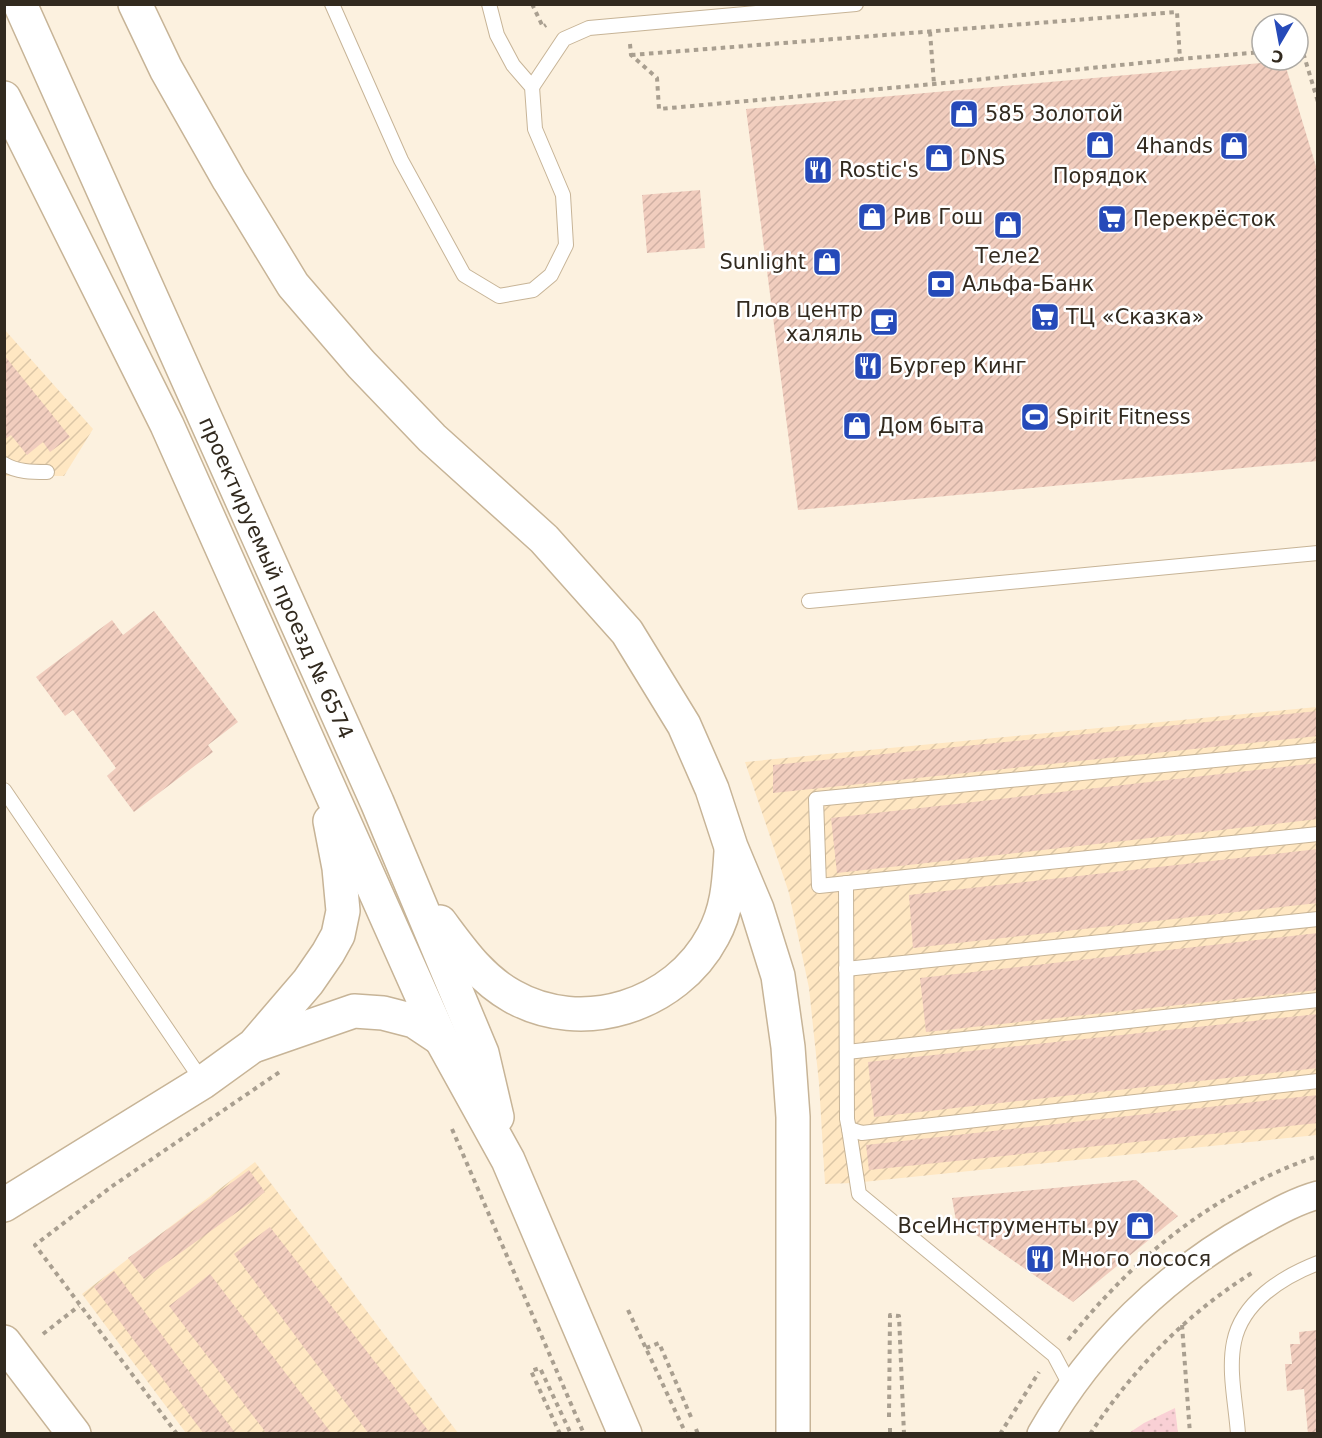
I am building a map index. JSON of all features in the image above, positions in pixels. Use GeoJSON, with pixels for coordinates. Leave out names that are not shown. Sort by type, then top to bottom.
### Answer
{"type":"FeatureCollection","features":[{"type":"Feature","properties":{"kind":"main road","name":"проектируемый проезд № 6574"},"geometry":{"type":"LineString","coordinates":[[20,4],[372,791],[482,1053],[508,1160]]}},
{"type":"Feature","properties":{"kind":"main road"},"geometry":{"type":"LineString","coordinates":[[135,4],[166,69],[229,180],[293,285],[361,364],[424,430],[544,539],[627,632],[684,725],[712,789],[731,847],[757,909],[778,976],[788,1047],[793,1117],[793,1434]]}},
{"type":"Feature","properties":{"kind":"main road","name":"проектируемый проезд № 6574"},"geometry":{"type":"LineString","coordinates":[[4,98],[167,425],[441,1039],[508,1160],[625,1434]]}},
{"type":"Feature","properties":{"kind":"main road"},"geometry":{"type":"LineString","coordinates":[[4,1205],[203,1082],[254,1046],[308,982],[338,935],[343,911],[339,868],[320,769]]}},
{"type":"Feature","properties":{"kind":"main road"},"geometry":{"type":"LineString","coordinates":[[411,884],[473,966],[492,983],[513,997],[537,1007],[562,1013],[588,1014],[613,1011],[638,1004],[661,992],[682,976],[699,958],[713,936],[723,913],[729,887],[731,847]]}},
{"type":"Feature","properties":{"kind":"main road"},"geometry":{"type":"LineString","coordinates":[[254,1046],[354,1011],[383,1013],[414,1021],[441,1039]]}},
{"type":"Feature","properties":{"kind":"main road"},"geometry":{"type":"LineString","coordinates":[[4,1342],[74,1434]]}},
{"type":"Feature","properties":{"kind":"street"},"geometry":{"type":"LineString","coordinates":[[1041,1434],[1090,1361],[1125,1323],[1180,1273],[1237,1234],[1271,1215],[1317,1195]]}},
{"type":"Feature","properties":{"kind":"lane"},"geometry":{"type":"LineString","coordinates":[[332,4],[400,160],[464,275],[500,296],[533,290],[551,276],[566,245],[562,195],[535,129],[532,87],[513,65],[497,35],[489,4]]}},
{"type":"Feature","properties":{"kind":"lane"},"geometry":{"type":"LineString","coordinates":[[532,87],[564,39],[589,28],[856,4]]}},
{"type":"Feature","properties":{"kind":"lane"},"geometry":{"type":"LineString","coordinates":[[4,464],[30,472],[47,472]]}},
{"type":"Feature","properties":{"kind":"lane"},"geometry":{"type":"LineString","coordinates":[[809,601],[1317,553]]}},
{"type":"Feature","properties":{"kind":"lane"},"geometry":{"type":"LineString","coordinates":[[1317,750],[816,799],[819,886],[1317,834]]}},
{"type":"Feature","properties":{"kind":"lane"},"geometry":{"type":"LineString","coordinates":[[4,790],[203,1082]]}},
{"type":"Feature","properties":{"kind":"lane"},"geometry":{"type":"LineString","coordinates":[[846,883],[847,1119],[859,1194],[1054,1355],[1071,1387]]}},
{"type":"Feature","properties":{"kind":"lane"},"geometry":{"type":"LineString","coordinates":[[846,969],[1317,919]]}},
{"type":"Feature","properties":{"kind":"lane"},"geometry":{"type":"LineString","coordinates":[[847,1052],[1317,1000]]}},
{"type":"Feature","properties":{"kind":"lane"},"geometry":{"type":"LineString","coordinates":[[849,1130],[861,1133],[1317,1081]]}},
{"type":"Feature","properties":{"kind":"lane"},"geometry":{"type":"LineString","coordinates":[[1238,1434],[1233,1366],[1234,1341],[1243,1319],[1256,1300],[1295,1274],[1317,1263]]}},
{"type":"Feature","properties":{"kind":"path"},"geometry":{"type":"LineString","coordinates":[[532,4],[543,27],[553,22]]}},
{"type":"Feature","properties":{"kind":"path"},"geometry":{"type":"LineString","coordinates":[[1180,58],[1177,12],[631,55],[657,78],[659,108],[1250,53]]}},
{"type":"Feature","properties":{"kind":"path"},"geometry":{"type":"LineString","coordinates":[[930,32],[934,84]]}},
{"type":"Feature","properties":{"kind":"path"},"geometry":{"type":"LineString","coordinates":[[1308,72],[1317,102]]}},
{"type":"Feature","properties":{"kind":"path"},"geometry":{"type":"LineString","coordinates":[[177,1434],[35,1245],[111,1187],[288,1067]]}},
{"type":"Feature","properties":{"kind":"path"},"geometry":{"type":"LineString","coordinates":[[449,1122],[584,1434]]}},
{"type":"Feature","properties":{"kind":"path"},"geometry":{"type":"LineString","coordinates":[[1090,1434],[1113,1399],[1139,1368],[1182,1325],[1229,1287],[1264,1265]]}},
{"type":"Feature","properties":{"kind":"path"},"geometry":{"type":"LineString","coordinates":[[43,1334],[79,1306]]}},
{"type":"Feature","properties":{"kind":"path"},"geometry":{"type":"LineString","coordinates":[[628,1310],[686,1434]]}},
{"type":"Feature","properties":{"kind":"path"},"geometry":{"type":"LineString","coordinates":[[890,1417],[890,1315],[899,1316],[904,1434]]}},
{"type":"Feature","properties":{"kind":"path"},"geometry":{"type":"LineString","coordinates":[[1182,1325],[1190,1434]]}},
{"type":"Feature","properties":{"kind":"path"},"geometry":{"type":"LineString","coordinates":[[646,1348],[659,1343],[691,1417]]}},
{"type":"Feature","properties":{"kind":"path"},"geometry":{"type":"LineString","coordinates":[[560,1434],[531,1371],[540,1368],[571,1434]]}},
{"type":"Feature","properties":{"kind":"shaded area"},"geometry":{"type":"Polygon","coordinates":[[[4,329],[93,429],[64,476],[5,476],[4,329]]]}},
{"type":"Feature","properties":{"kind":"shaded area"},"geometry":{"type":"Polygon","coordinates":[[[1317,707],[1317,1135],[825,1184],[819,1083],[809,988],[789,893],[745,762],[1317,707]]]}},
{"type":"Feature","properties":{"kind":"shaded area"},"geometry":{"type":"Polygon","coordinates":[[[255,1162],[458,1433],[186,1433],[82,1294],[255,1162]]]}},
{"type":"Feature","properties":{"kind":"shaded area"},"geometry":{"type":"Polygon","coordinates":[[[1175,1408],[1178,1433],[1129,1433],[1144,1423],[1175,1408]]]}},
{"type":"Feature","properties":{"kind":"building","name":"ТЦ «Сказка»"},"geometry":{"type":"Polygon","coordinates":[[[1250,64],[1250,72],[1287,72],[1318,173],[1318,461],[798,510],[746,109],[1250,64]]]}},
{"type":"Feature","properties":{"kind":"building"},"geometry":{"type":"Polygon","coordinates":[[[700,190],[705,248],[647,253],[642,195],[700,190]]]}},
{"type":"Feature","properties":{"kind":"building"},"geometry":{"type":"Polygon","coordinates":[[[4,355],[70,437],[50,452],[43,442],[27,455],[11,435],[4,440],[4,355]]]}},
{"type":"Feature","properties":{"kind":"building"},"geometry":{"type":"Polygon","coordinates":[[[154,611],[238,722],[208,745],[213,752],[134,812],[107,776],[116,768],[73,710],[65,716],[36,677],[112,620],[123,635],[154,611]]]}},
{"type":"Feature","properties":{"kind":"building"},"geometry":{"type":"Polygon","coordinates":[[[1318,711],[1318,736],[773,793],[773,765],[1318,711]]]}},
{"type":"Feature","properties":{"kind":"building"},"geometry":{"type":"Polygon","coordinates":[[[1318,763],[1318,819],[837,873],[831,818],[1318,763]]]}},
{"type":"Feature","properties":{"kind":"building"},"geometry":{"type":"Polygon","coordinates":[[[1318,849],[1318,903],[913,948],[909,895],[1318,849]]]}},
{"type":"Feature","properties":{"kind":"building"},"geometry":{"type":"Polygon","coordinates":[[[1318,933],[1318,990],[926,1032],[920,978],[1318,933]]]}},
{"type":"Feature","properties":{"kind":"building"},"geometry":{"type":"Polygon","coordinates":[[[1318,1014],[1318,1068],[874,1117],[868,1062],[1318,1014]]]}},
{"type":"Feature","properties":{"kind":"building"},"geometry":{"type":"Polygon","coordinates":[[[1318,1095],[1318,1123],[869,1170],[866,1145],[1318,1095]]]}},
{"type":"Feature","properties":{"kind":"building"},"geometry":{"type":"Polygon","coordinates":[[[249,1170],[265,1192],[144,1279],[128,1258],[249,1170]]]}},
{"type":"Feature","properties":{"kind":"building"},"geometry":{"type":"Polygon","coordinates":[[[1136,1180],[1178,1216],[1073,1302],[956,1221],[952,1198],[1136,1180]]]}},
{"type":"Feature","properties":{"kind":"building"},"geometry":{"type":"Polygon","coordinates":[[[270,1227],[431,1434],[369,1434],[234,1254],[270,1227]]]}},
{"type":"Feature","properties":{"kind":"building"},"geometry":{"type":"Polygon","coordinates":[[[114,1271],[236,1434],[204,1434],[94,1287],[114,1271]]]}},
{"type":"Feature","properties":{"kind":"building"},"geometry":{"type":"Polygon","coordinates":[[[210,1274],[332,1434],[267,1434],[169,1306],[210,1274]]]}},
{"type":"Feature","properties":{"kind":"building"},"geometry":{"type":"Polygon","coordinates":[[[1318,1330],[1318,1434],[1308,1434],[1304,1389],[1287,1391],[1285,1364],[1292,1364],[1290,1344],[1300,1344],[1299,1332],[1318,1330]]]}},
{"type":"Feature","properties":{"kind":"place","name":"585 Золотой"},"geometry":{"type":"Point","coordinates":[964,114]}},
{"type":"Feature","properties":{"kind":"place","name":"Порядок"},"geometry":{"type":"Point","coordinates":[1100,145]}},
{"type":"Feature","properties":{"kind":"place","name":"4hands"},"geometry":{"type":"Point","coordinates":[1234,146]}},
{"type":"Feature","properties":{"kind":"place","name":"DNS"},"geometry":{"type":"Point","coordinates":[939,158]}},
{"type":"Feature","properties":{"kind":"place","name":"Rostic's"},"geometry":{"type":"Point","coordinates":[818,170]}},
{"type":"Feature","properties":{"kind":"place","name":"Рив Гош"},"geometry":{"type":"Point","coordinates":[872,217]}},
{"type":"Feature","properties":{"kind":"place","name":"Перекрёсток"},"geometry":{"type":"Point","coordinates":[1112,219]}},
{"type":"Feature","properties":{"kind":"place","name":"Теле2"},"geometry":{"type":"Point","coordinates":[1008,225]}},
{"type":"Feature","properties":{"kind":"place","name":"Sunlight"},"geometry":{"type":"Point","coordinates":[827,262]}},
{"type":"Feature","properties":{"kind":"place","name":"Альфа-Банк"},"geometry":{"type":"Point","coordinates":[941,284]}},
{"type":"Feature","properties":{"kind":"place","name":"ТЦ «Сказка»"},"geometry":{"type":"Point","coordinates":[1045,317]}},
{"type":"Feature","properties":{"kind":"place","name":"Плов центр халяль"},"geometry":{"type":"Point","coordinates":[884,322]}},
{"type":"Feature","properties":{"kind":"place","name":"Бургер Кинг"},"geometry":{"type":"Point","coordinates":[868,366]}},
{"type":"Feature","properties":{"kind":"place","name":"Spirit Fitness"},"geometry":{"type":"Point","coordinates":[1035,417]}},
{"type":"Feature","properties":{"kind":"place","name":"Дом быта"},"geometry":{"type":"Point","coordinates":[857,426]}},
{"type":"Feature","properties":{"kind":"place","name":"ВсеИнструменты.ру"},"geometry":{"type":"Point","coordinates":[1140,1226]}},
{"type":"Feature","properties":{"kind":"place","name":"Много лосося"},"geometry":{"type":"Point","coordinates":[1040,1259]}}]}
